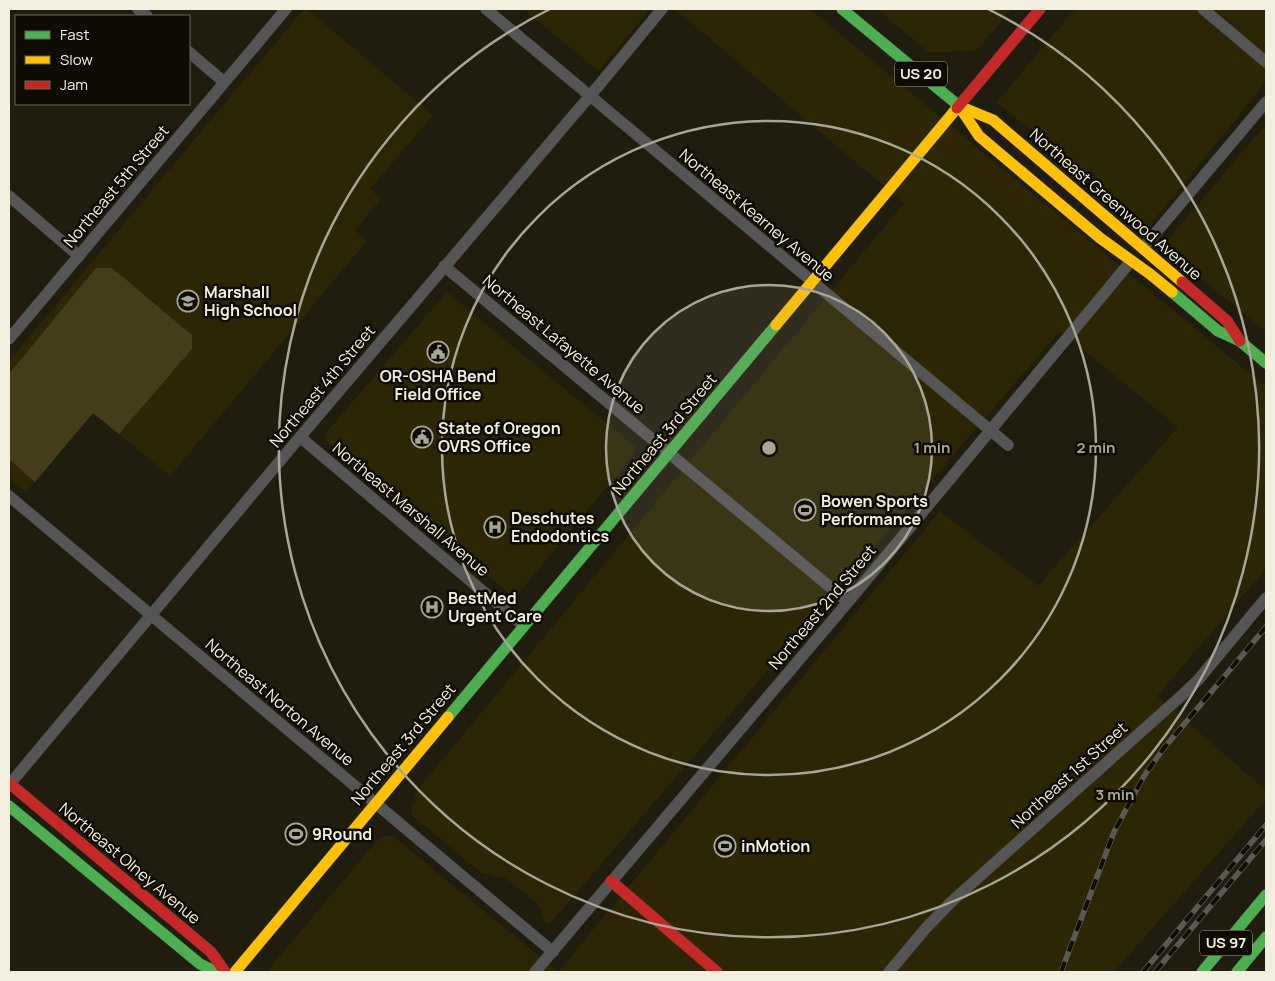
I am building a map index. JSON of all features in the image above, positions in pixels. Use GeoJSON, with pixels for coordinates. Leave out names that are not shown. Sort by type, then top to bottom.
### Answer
{"type":"FeatureCollection","features":[{"type":"Feature","properties":{"kind":"main road","name":"Northeast Greenwood Avenue"},"geometry":{"type":"LineString","coordinates":[[842,9],[959,106],[979,136],[1100,238],[1150,274],[1218,331],[1240,341],[1266,363]]}},
{"type":"Feature","properties":{"kind":"main road","name":"Northeast 3rd Street"},"geometry":{"type":"LineString","coordinates":[[235,972],[1040,9]]}},
{"type":"Feature","properties":{"kind":"main road","name":"Northeast Greenwood Avenue"},"geometry":{"type":"LineString","coordinates":[[959,106],[993,120],[1227,321],[1240,341]]}},
{"type":"Feature","properties":{"kind":"main road","name":"Northeast Olney Avenue"},"geometry":{"type":"LineString","coordinates":[[9,784],[211,952],[225,972]]}},
{"type":"Feature","properties":{"kind":"main road","name":"Northeast Olney Avenue"},"geometry":{"type":"LineString","coordinates":[[9,806],[200,964],[216,972]]}},
{"type":"Feature","properties":{"kind":"main road"},"geometry":{"type":"LineString","coordinates":[[611,881],[718,972]]}},
{"type":"Feature","properties":{"kind":"main road","name":"US 97"},"geometry":{"type":"LineString","coordinates":[[1202,972],[1266,895]]}},
{"type":"Feature","properties":{"kind":"main road","name":"US 97"},"geometry":{"type":"LineString","coordinates":[[1237,972],[1266,938]]}},
{"type":"Feature","properties":{"kind":"street","name":"Northeast 5th Street"},"geometry":{"type":"LineString","coordinates":[[9,338],[286,9]]}},
{"type":"Feature","properties":{"kind":"street","name":"Northeast Kearney Avenue"},"geometry":{"type":"LineString","coordinates":[[486,9],[1008,445]]}},
{"type":"Feature","properties":{"kind":"street","name":"Northeast 4th Street"},"geometry":{"type":"LineString","coordinates":[[9,784],[662,9]]}},
{"type":"Feature","properties":{"kind":"street"},"geometry":{"type":"LineString","coordinates":[[1203,9],[1266,62]]}},
{"type":"Feature","properties":{"kind":"street"},"geometry":{"type":"LineString","coordinates":[[190,53],[224,82]]}},
{"type":"Feature","properties":{"kind":"street"},"geometry":{"type":"LineString","coordinates":[[1143,248],[1266,102]]}},
{"type":"Feature","properties":{"kind":"street"},"geometry":{"type":"LineString","coordinates":[[9,196],[79,256]]}},
{"type":"Feature","properties":{"kind":"street","name":"Northeast 2nd Street"},"geometry":{"type":"LineString","coordinates":[[535,972],[848,602],[1131,261]]}},
{"type":"Feature","properties":{"kind":"street","name":"Northeast Lafayette Avenue"},"geometry":{"type":"LineString","coordinates":[[444,266],[848,602]]}},
{"type":"Feature","properties":{"kind":"street","name":"Northeast Marshall Avenue"},"geometry":{"type":"LineString","coordinates":[[300,437],[524,626]]}},
{"type":"Feature","properties":{"kind":"street","name":"Northeast Norton Avenue"},"geometry":{"type":"LineString","coordinates":[[9,496],[553,952]]}},
{"type":"Feature","properties":{"kind":"street","name":"Northeast 1st Street"},"geometry":{"type":"LineString","coordinates":[[889,972],[951,902],[1198,680],[1266,598]]}},
{"type":"Feature","properties":{"kind":"shaded area","name":"Marshall High School"},"geometry":{"type":"Polygon","coordinates":[[[304,9],[307,9],[433,115],[370,189],[381,199],[355,230],[367,241],[170,476],[93,413],[26,492],[9,478],[9,361],[304,9]]]}},
{"type":"Feature","properties":{"kind":"shaded area"},"geometry":{"type":"Polygon","coordinates":[[[523,9],[650,9],[599,71],[523,9]]]}},
{"type":"Feature","properties":{"kind":"shaded area"},"geometry":{"type":"Polygon","coordinates":[[[675,9],[810,9],[1266,387],[1266,569],[1157,696],[1266,790],[1266,799],[1114,972],[558,972],[940,511],[1038,586],[1178,427],[1060,331],[549,924],[544,922],[539,905],[507,879],[481,873],[412,815],[411,807],[418,798],[414,794],[904,203],[675,9]]]}},
{"type":"Feature","properties":{"kind":"shaded area"},"geometry":{"type":"Polygon","coordinates":[[[877,9],[1012,9],[976,51],[928,52],[877,9]]]}},
{"type":"Feature","properties":{"kind":"shaded area"},"geometry":{"type":"Polygon","coordinates":[[[1075,9],[1266,9],[1266,82],[1147,229],[997,102],[1075,9]]]}},
{"type":"Feature","properties":{"kind":"shaded area"},"geometry":{"type":"Polygon","coordinates":[[[1266,124],[1266,332],[1162,247],[1266,124]]]}},
{"type":"Feature","properties":{"kind":"shaded area"},"geometry":{"type":"Polygon","coordinates":[[[96,268],[112,268],[192,335],[192,349],[119,434],[93,413],[35,482],[9,459],[9,374],[96,268]]]}},
{"type":"Feature","properties":{"kind":"shaded area"},"geometry":{"type":"Polygon","coordinates":[[[447,292],[635,447],[635,453],[518,594],[511,595],[325,440],[325,434],[447,292]]]}},
{"type":"Feature","properties":{"kind":"shaded area"},"geometry":{"type":"Polygon","coordinates":[[[393,836],[558,972],[268,972],[380,837],[393,836]]]}},
{"type":"Feature","properties":{"kind":"railway"},"geometry":{"type":"LineString","coordinates":[[1061,972],[1114,832],[1144,776],[1164,748],[1266,627]]}},
{"type":"Feature","properties":{"kind":"railway"},"geometry":{"type":"LineString","coordinates":[[1143,972],[1266,825]]}},
{"type":"Feature","properties":{"kind":"railway"},"geometry":{"type":"LineString","coordinates":[[1155,972],[1266,840]]}},
{"type":"Feature","properties":{"kind":"traffic: fast"},"geometry":{"type":"LineString","coordinates":[[842,9],[959,106]]}},
{"type":"Feature","properties":{"kind":"traffic: fast"},"geometry":{"type":"LineString","coordinates":[[1172,292],[1218,331],[1240,341],[1266,363]]}},
{"type":"Feature","properties":{"kind":"traffic: fast"},"geometry":{"type":"LineString","coordinates":[[448,717],[776,325]]}},
{"type":"Feature","properties":{"kind":"traffic: fast"},"geometry":{"type":"LineString","coordinates":[[9,806],[200,964],[216,972]]}},
{"type":"Feature","properties":{"kind":"traffic: fast"},"geometry":{"type":"LineString","coordinates":[[1202,972],[1266,895]]}},
{"type":"Feature","properties":{"kind":"traffic: fast"},"geometry":{"type":"LineString","coordinates":[[1237,972],[1266,937]]}},
{"type":"Feature","properties":{"kind":"traffic: slow"},"geometry":{"type":"LineString","coordinates":[[959,106],[979,136],[1100,238],[1172,292]]}},
{"type":"Feature","properties":{"kind":"traffic: slow"},"geometry":{"type":"LineString","coordinates":[[959,106],[993,120],[1182,282]]}},
{"type":"Feature","properties":{"kind":"traffic: slow"},"geometry":{"type":"LineString","coordinates":[[776,325],[957,108]]}},
{"type":"Feature","properties":{"kind":"traffic: slow"},"geometry":{"type":"LineString","coordinates":[[235,972],[448,717]]}},
{"type":"Feature","properties":{"kind":"traffic: jam"},"geometry":{"type":"LineString","coordinates":[[957,108],[1040,9]]}},
{"type":"Feature","properties":{"kind":"traffic: jam"},"geometry":{"type":"LineString","coordinates":[[1182,282],[1227,321],[1240,341]]}},
{"type":"Feature","properties":{"kind":"traffic: jam"},"geometry":{"type":"LineString","coordinates":[[9,783],[211,952],[225,972]]}},
{"type":"Feature","properties":{"kind":"traffic: jam"},"geometry":{"type":"LineString","coordinates":[[611,881],[717,972]]}},
{"type":"Feature","properties":{"kind":"place","name":"Marshall High School"},"geometry":{"type":"Point","coordinates":[188,301]}},
{"type":"Feature","properties":{"kind":"place","name":"OR-OSHA Bend Field Office"},"geometry":{"type":"Point","coordinates":[438,352]}},
{"type":"Feature","properties":{"kind":"place","name":"State of Oregon OVRS Office"},"geometry":{"type":"Point","coordinates":[422,437]}},
{"type":"Feature","properties":{"kind":"place","name":"Bowen Sports Performance"},"geometry":{"type":"Point","coordinates":[805,510]}},
{"type":"Feature","properties":{"kind":"place","name":"Deschutes Endodontics"},"geometry":{"type":"Point","coordinates":[495,527]}},
{"type":"Feature","properties":{"kind":"place","name":"BestMed Urgent Care"},"geometry":{"type":"Point","coordinates":[432,607]}},
{"type":"Feature","properties":{"kind":"place","name":"9Round"},"geometry":{"type":"Point","coordinates":[296,834]}},
{"type":"Feature","properties":{"kind":"place","name":"inMotion"},"geometry":{"type":"Point","coordinates":[725,846]}}]}
